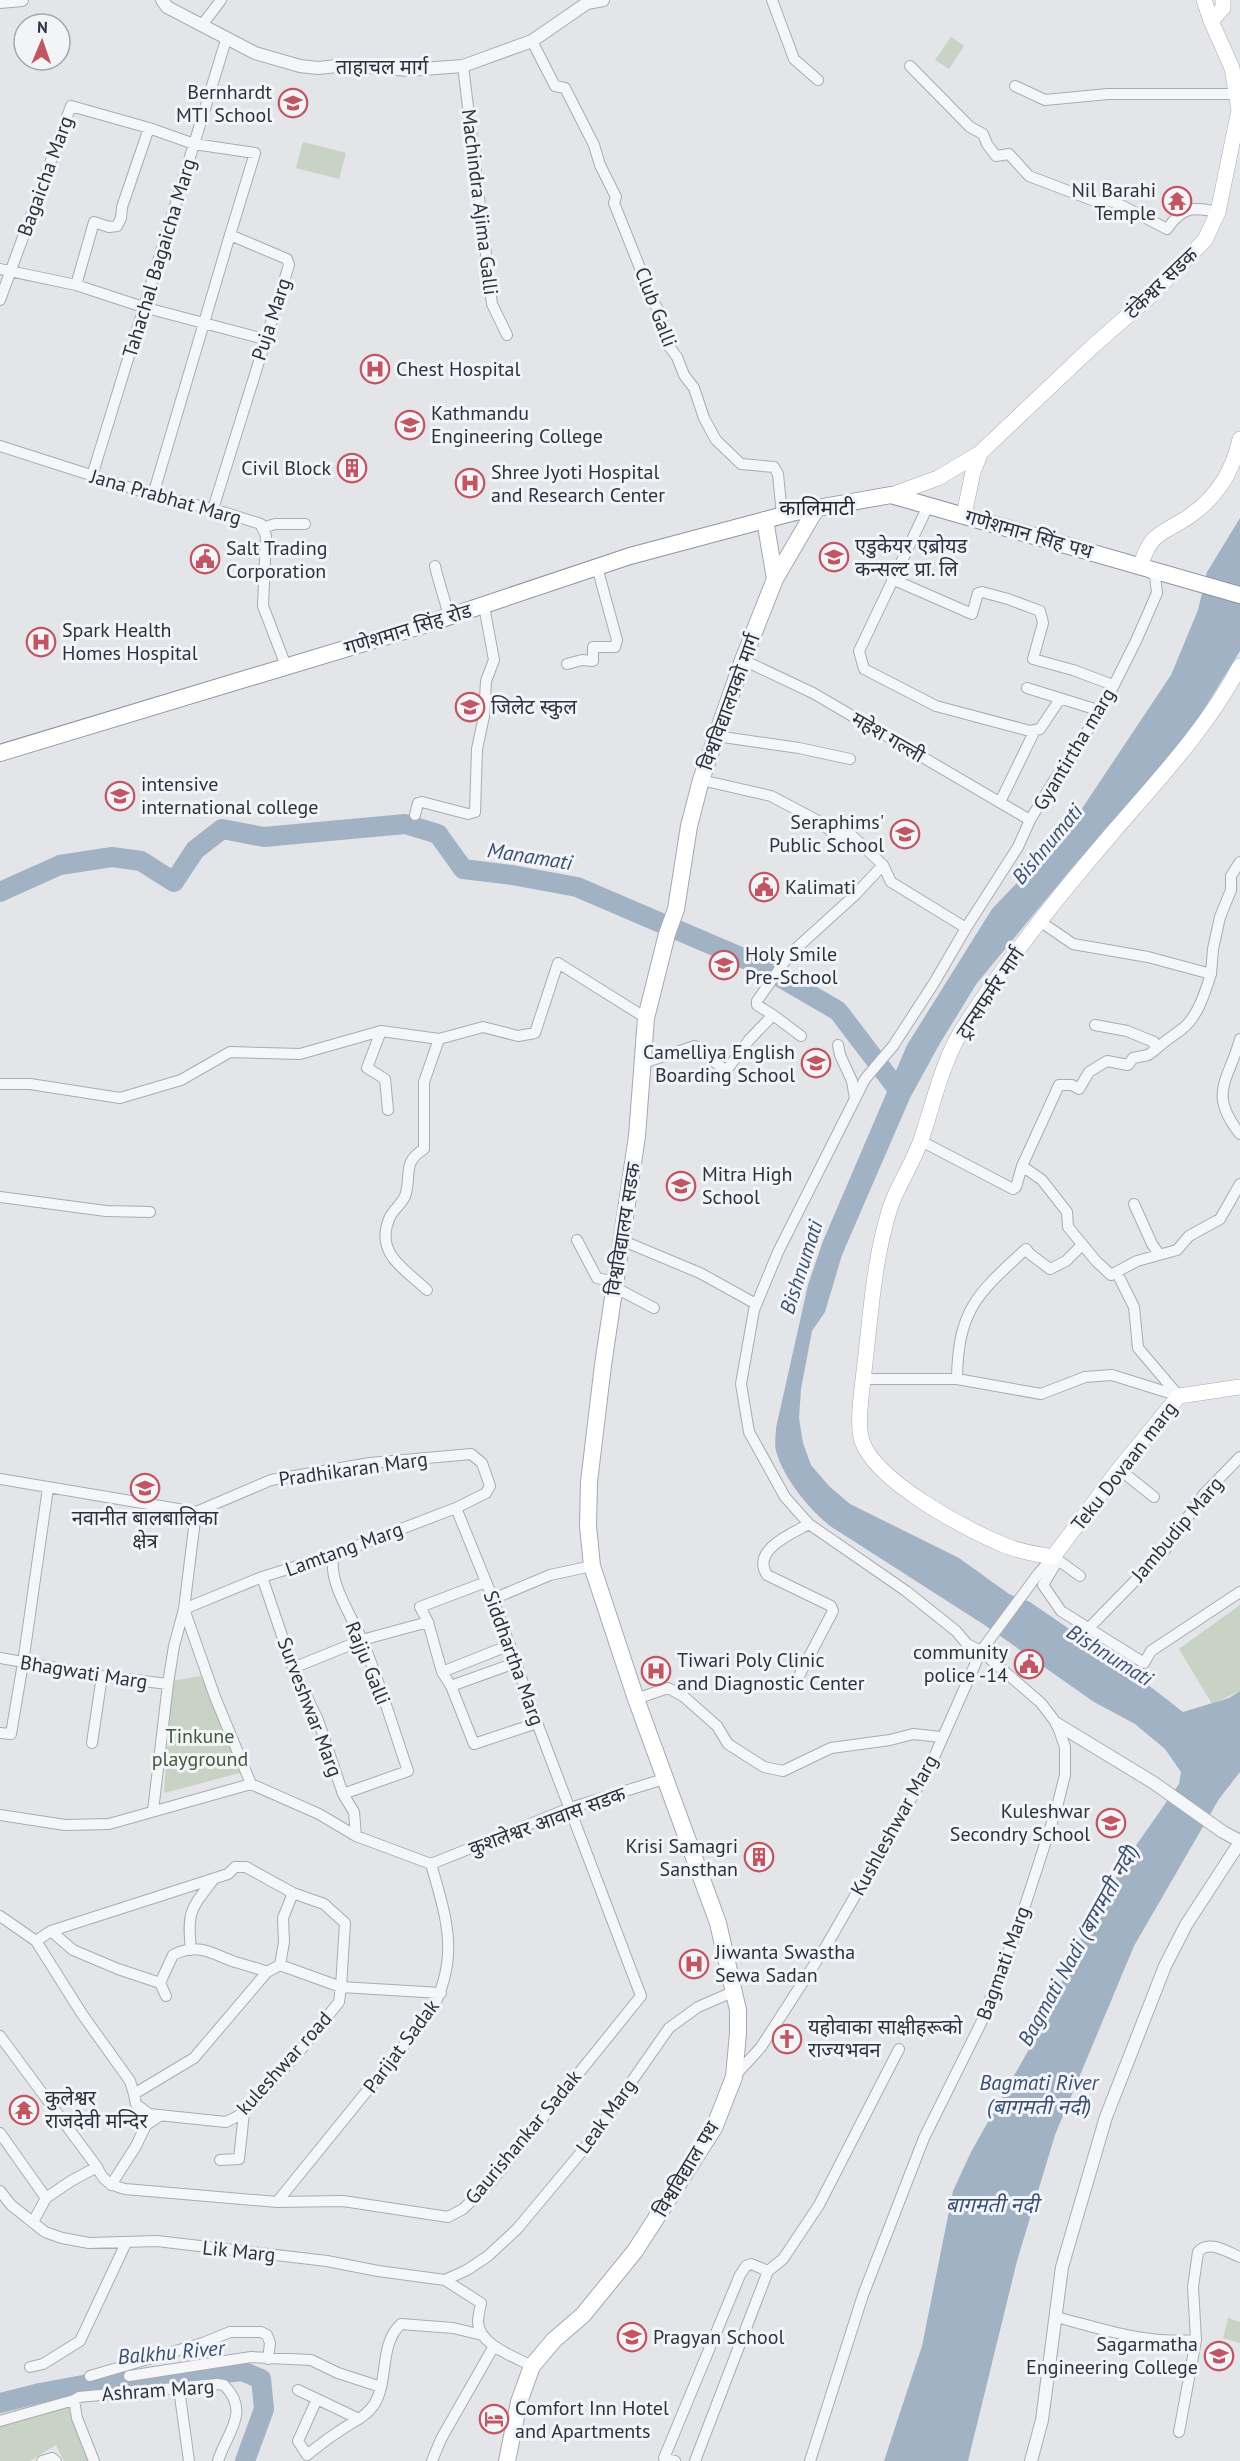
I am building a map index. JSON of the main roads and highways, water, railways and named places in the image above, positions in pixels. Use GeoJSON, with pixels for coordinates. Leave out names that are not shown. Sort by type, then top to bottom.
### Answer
{"type":"FeatureCollection","features":[{"type":"Feature","properties":{"kind":"main road","name":"टंकेश्वर सडक"},"geometry":{"type":"LineString","coordinates":[[964,516],[973,472],[981,452],[1093,346],[1148,298],[1205,240],[1232,182],[1239,112],[1232,68],[1204,0]]}},
{"type":"Feature","properties":{"kind":"main road"},"geometry":{"type":"LineString","coordinates":[[1211,21],[1223,8],[1223,0]]}},
{"type":"Feature","properties":{"kind":"main road"},"geometry":{"type":"LineString","coordinates":[[1141,566],[1144,552],[1153,539],[1168,527],[1189,517],[1223,484],[1231,471],[1240,439]]}},
{"type":"Feature","properties":{"kind":"main road"},"geometry":{"type":"LineString","coordinates":[[891,495],[938,478],[981,452]]}},
{"type":"Feature","properties":{"kind":"main road","name":"गणेशमान सिंह पथ"},"geometry":{"type":"LineString","coordinates":[[817,507],[891,495],[1240,595]]}},
{"type":"Feature","properties":{"kind":"main road","name":"गणेशमान सिंह रोड"},"geometry":{"type":"LineString","coordinates":[[0,753],[225,687],[286,666],[449,617],[630,556],[817,507]]}},
{"type":"Feature","properties":{"kind":"main road","name":"विश्वविद्यालयको मार्ग"},"geometry":{"type":"LineString","coordinates":[[667,934],[676,909],[689,826],[716,736],[775,579],[817,507]]}},
{"type":"Feature","properties":{"kind":"main road"},"geometry":{"type":"LineString","coordinates":[[773,517],[775,579]]}},
{"type":"Feature","properties":{"kind":"main road","name":"ट्रान्सफर्मर मार्ग"},"geometry":{"type":"LineString","coordinates":[[1056,1558],[1006,1546],[946,1516],[904,1489],[873,1460],[861,1440],[860,1402],[871,1294],[890,1207],[921,1141],[948,1059],[962,1029],[1008,963],[1074,878],[1198,733],[1240,666]]}},
{"type":"Feature","properties":{"kind":"main road","name":"विश्वविद्यालय सडक"},"geometry":{"type":"LineString","coordinates":[[592,1566],[588,1526],[589,1482],[637,1136],[646,1018],[667,934]]}},
{"type":"Feature","properties":{"kind":"main road","name":"Teku Dovaan marg"},"geometry":{"type":"LineString","coordinates":[[1056,1558],[1119,1469],[1179,1396],[1240,1387]]}},
{"type":"Feature","properties":{"kind":"main road","name":"विश्वविद्याल पथ"},"geometry":{"type":"LineString","coordinates":[[507,2461],[519,2402],[532,2366],[554,2340],[583,2315],[634,2251],[714,2128],[734,2077],[738,2010],[718,1923],[664,1779],[592,1566]]}},
{"type":"Feature","properties":{"kind":"water"},"geometry":{"type":"Polygon","coordinates":[[[1240,518],[1240,651],[1185,740],[1131,805],[1077,862],[977,983],[939,1045],[910,1098],[842,1255],[825,1312],[812,1331],[801,1389],[799,1418],[803,1443],[811,1465],[829,1486],[850,1504],[959,1558],[1009,1594],[1030,1602],[1129,1670],[1183,1712],[1229,1698],[1240,1691],[1240,1772],[1219,1799],[1134,1946],[1055,2135],[1017,2261],[968,2461],[884,2461],[922,2346],[953,2191],[971,2152],[1042,2026],[1088,1923],[1137,1844],[1179,1784],[1181,1772],[1165,1749],[1135,1724],[1094,1702],[983,1624],[830,1526],[805,1502],[785,1472],[775,1448],[776,1428],[808,1285],[823,1241],[907,1045],[992,909],[1054,844],[1079,813],[1171,675],[1198,610],[1207,572],[1240,518]]]}},
{"type":"Feature","properties":{"kind":"waterway","name":"Manamati"},"geometry":{"type":"LineString","coordinates":[[0,892],[60,865],[112,857],[141,861],[174,882],[195,850],[222,829],[264,837],[405,824],[438,834],[463,869],[577,887],[759,965],[838,1011],[899,1091]]}},
{"type":"Feature","properties":{"kind":"waterway","name":"Balkhu River"},"geometry":{"type":"LineString","coordinates":[[0,2403],[99,2382],[177,2378],[242,2371],[261,2379],[264,2409],[245,2461]]}},
{"type":"Feature","properties":{"kind":"place","name":"Bernhardt MTI School"},"geometry":{"type":"Point","coordinates":[293,103]}},
{"type":"Feature","properties":{"kind":"place","name":"Nil Barahi Temple"},"geometry":{"type":"Point","coordinates":[1177,201]}},
{"type":"Feature","properties":{"kind":"place","name":"Chest Hospital"},"geometry":{"type":"Point","coordinates":[375,369]}},
{"type":"Feature","properties":{"kind":"place","name":"Kathmandu Engineering College"},"geometry":{"type":"Point","coordinates":[410,425]}},
{"type":"Feature","properties":{"kind":"place","name":"Civil Block"},"geometry":{"type":"Point","coordinates":[352,468]}},
{"type":"Feature","properties":{"kind":"place","name":"Shree Jyoti Hospital and Research Center"},"geometry":{"type":"Point","coordinates":[470,483]}},
{"type":"Feature","properties":{"kind":"place","name":"एडुकेयर एब्रोयड कन्सल्ट प्रा. लि"},"geometry":{"type":"Point","coordinates":[834,557]}},
{"type":"Feature","properties":{"kind":"place","name":"Salt Trading Corporation"},"geometry":{"type":"Point","coordinates":[205,559]}},
{"type":"Feature","properties":{"kind":"place","name":"Spark Health Homes Hospital"},"geometry":{"type":"Point","coordinates":[41,642]}},
{"type":"Feature","properties":{"kind":"place","name":"जिलेट स्कुल"},"geometry":{"type":"Point","coordinates":[470,707]}},
{"type":"Feature","properties":{"kind":"place","name":"intensive international college"},"geometry":{"type":"Point","coordinates":[120,796]}},
{"type":"Feature","properties":{"kind":"place","name":"Seraphims' Public School"},"geometry":{"type":"Point","coordinates":[905,834]}},
{"type":"Feature","properties":{"kind":"place","name":"Kalimati"},"geometry":{"type":"Point","coordinates":[764,887]}},
{"type":"Feature","properties":{"kind":"place","name":"Holy Smile Pre-School"},"geometry":{"type":"Point","coordinates":[724,965]}},
{"type":"Feature","properties":{"kind":"place","name":"Camelliya English Boarding School"},"geometry":{"type":"Point","coordinates":[816,1063]}},
{"type":"Feature","properties":{"kind":"place","name":"Mitra High School"},"geometry":{"type":"Point","coordinates":[681,1186]}},
{"type":"Feature","properties":{"kind":"place","name":"नवानीत बालबालिका क्षेत्र"},"geometry":{"type":"Point","coordinates":[145,1488]}},
{"type":"Feature","properties":{"kind":"place","name":"community police -14"},"geometry":{"type":"Point","coordinates":[1029,1664]}},
{"type":"Feature","properties":{"kind":"place","name":"Tiwari Poly Clinic and Diagnostic Center"},"geometry":{"type":"Point","coordinates":[656,1671]}},
{"type":"Feature","properties":{"kind":"place","name":"Kuleshwar Secondry School"},"geometry":{"type":"Point","coordinates":[1111,1823]}},
{"type":"Feature","properties":{"kind":"place","name":"Krisi Samagri Sansthan"},"geometry":{"type":"Point","coordinates":[759,1857]}},
{"type":"Feature","properties":{"kind":"place","name":"Jiwanta Swastha Sewa Sadan"},"geometry":{"type":"Point","coordinates":[694,1964]}},
{"type":"Feature","properties":{"kind":"place","name":"यहोवाका साक्षीहरूको राज्यभवन"},"geometry":{"type":"Point","coordinates":[787,2039]}},
{"type":"Feature","properties":{"kind":"place","name":"कुलेश्वर राजदेवी मन्दिर"},"geometry":{"type":"Point","coordinates":[24,2110]}},
{"type":"Feature","properties":{"kind":"place","name":"Pragyan School"},"geometry":{"type":"Point","coordinates":[632,2337]}},
{"type":"Feature","properties":{"kind":"place","name":"Sagarmatha Engineering College"},"geometry":{"type":"Point","coordinates":[1219,2356]}},
{"type":"Feature","properties":{"kind":"place","name":"Comfort Inn Hotel and Apartments"},"geometry":{"type":"Point","coordinates":[494,2419]}},
{"type":"Feature","properties":{"kind":"district","name":"कालिमाटी"},"geometry":{"type":"Point","coordinates":[817,507]}},
{"type":"Feature","properties":{"kind":"water label","name":"Bishnumati"},"geometry":{"type":"Point","coordinates":[1047,844]}},
{"type":"Feature","properties":{"kind":"water label","name":"Bishnumati"},"geometry":{"type":"Point","coordinates":[801,1267]}},
{"type":"Feature","properties":{"kind":"water label","name":"Bishnumati"},"geometry":{"type":"Point","coordinates":[1110,1655]}},
{"type":"Feature","properties":{"kind":"water label","name":"Bagmati Nadi (बागमती नदी)"},"geometry":{"type":"Point","coordinates":[1078,1945]}},
{"type":"Feature","properties":{"kind":"water label","name":"Bagmati River (बागमती नदी)"},"geometry":{"type":"Point","coordinates":[1039,2094]}},
{"type":"Feature","properties":{"kind":"water label","name":"बागमती नदी"},"geometry":{"type":"Point","coordinates":[992,2204]}},
{"type":"Feature","properties":{"kind":"park label","name":"Tinkune playground"},"geometry":{"type":"Point","coordinates":[200,1748]}}]}
